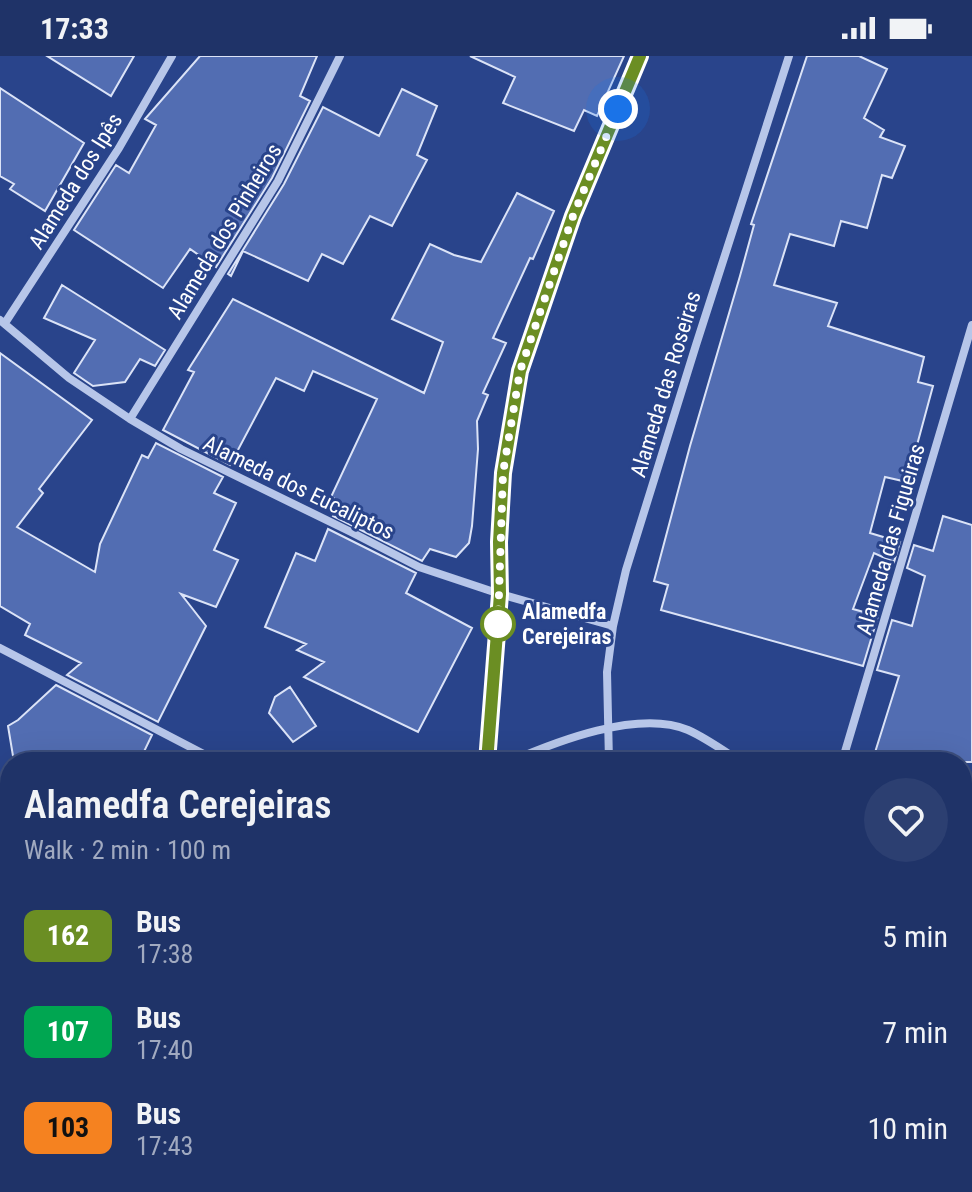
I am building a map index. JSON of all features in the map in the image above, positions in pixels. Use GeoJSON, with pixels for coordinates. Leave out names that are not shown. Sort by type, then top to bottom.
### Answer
{"type":"FeatureCollection","features":[{"type":"Feature","properties":{"kind":"street","name":"Alameda dos Ipês"},"geometry":{"type":"LineString","coordinates":[[2,322],[119,148],[172,56]]}},
{"type":"Feature","properties":{"kind":"street","name":"Alameda dos Pinheiros"},"geometry":{"type":"LineString","coordinates":[[130,419],[278,181],[340,56]]}},
{"type":"Feature","properties":{"kind":"street"},"geometry":{"type":"LineString","coordinates":[[488,752],[500,594],[503,473],[520,371],[573,216],[640,56]]}},
{"type":"Feature","properties":{"kind":"street","name":"Alameda das Roseiras"},"geometry":{"type":"LineString","coordinates":[[609,752],[607,672],[613,626],[626,570],[789,56]]}},
{"type":"Feature","properties":{"kind":"street","name":"Alameda dos Eucaliptos"},"geometry":{"type":"LineString","coordinates":[[2,322],[69,378],[181,449],[419,567],[613,626]]}},
{"type":"Feature","properties":{"kind":"street","name":"Alameda das Figueiras"},"geometry":{"type":"LineString","coordinates":[[845,752],[972,325]]}},
{"type":"Feature","properties":{"kind":"street"},"geometry":{"type":"LineString","coordinates":[[0,648],[200,752]]}},
{"type":"Feature","properties":{"kind":"street"},"geometry":{"type":"LineString","coordinates":[[533,752],[634,723],[661,724],[687,730],[724,752]]}},
{"type":"Feature","properties":{"kind":"building"},"geometry":{"type":"Polygon","coordinates":[[[47,56],[134,56],[111,96],[47,56]]]}},
{"type":"Feature","properties":{"kind":"building"},"geometry":{"type":"Polygon","coordinates":[[[200,56],[317,56],[300,96],[310,101],[272,178],[216,267],[190,249],[163,288],[74,230],[116,165],[129,173],[156,125],[145,119],[200,56]]]}},
{"type":"Feature","properties":{"kind":"building"},"geometry":{"type":"Polygon","coordinates":[[[470,56],[624,56],[597,116],[584,110],[574,131],[503,103],[515,77],[470,56]]]}},
{"type":"Feature","properties":{"kind":"building"},"geometry":{"type":"Polygon","coordinates":[[[807,56],[859,56],[887,69],[864,118],[884,130],[880,137],[905,146],[892,178],[882,175],[867,228],[841,221],[834,246],[790,234],[774,285],[837,303],[828,326],[924,357],[918,382],[933,386],[907,482],[885,477],[870,533],[900,542],[894,562],[874,553],[853,609],[878,616],[863,666],[661,610],[668,585],[654,581],[754,225],[751,224],[807,56]]]}},
{"type":"Feature","properties":{"kind":"building"},"geometry":{"type":"Polygon","coordinates":[[[0,88],[84,143],[45,211],[10,189],[14,184],[0,176],[0,88]]]}},
{"type":"Feature","properties":{"kind":"building"},"geometry":{"type":"Polygon","coordinates":[[[402,89],[437,106],[417,155],[427,160],[392,226],[370,216],[343,264],[322,254],[308,281],[243,251],[231,276],[228,274],[284,184],[323,107],[379,136],[402,89]]]}},
{"type":"Feature","properties":{"kind":"building"},"geometry":{"type":"Polygon","coordinates":[[[517,193],[554,211],[493,338],[506,343],[483,393],[488,395],[477,421],[472,526],[469,543],[456,557],[430,549],[422,561],[333,516],[339,501],[331,497],[377,399],[313,371],[304,391],[276,378],[230,465],[163,430],[194,372],[188,370],[233,299],[424,393],[443,342],[392,319],[430,244],[481,262],[517,193]]]}},
{"type":"Feature","properties":{"kind":"building"},"geometry":{"type":"Polygon","coordinates":[[[62,285],[165,350],[155,366],[140,359],[125,382],[93,386],[74,373],[95,340],[44,318],[62,285]]]}},
{"type":"Feature","properties":{"kind":"building"},"geometry":{"type":"Polygon","coordinates":[[[0,353],[92,420],[39,489],[43,493],[17,527],[95,572],[100,544],[142,455],[148,458],[156,443],[223,477],[214,493],[236,503],[214,550],[238,560],[216,607],[181,594],[206,626],[158,722],[67,675],[81,663],[25,635],[30,624],[0,606],[0,353]]]}},
{"type":"Feature","properties":{"kind":"building"},"geometry":{"type":"Polygon","coordinates":[[[943,516],[972,525],[972,752],[875,752],[899,676],[877,670],[892,620],[912,626],[925,576],[907,568],[914,545],[933,551],[943,516]]]}},
{"type":"Feature","properties":{"kind":"building"},"geometry":{"type":"Polygon","coordinates":[[[328,529],[416,573],[406,593],[472,628],[418,732],[304,677],[324,662],[297,650],[306,644],[265,627],[296,553],[315,561],[328,529]]]}},
{"type":"Feature","properties":{"kind":"building"},"geometry":{"type":"Polygon","coordinates":[[[56,685],[152,735],[144,752],[12,752],[8,726],[56,685]]]}},
{"type":"Feature","properties":{"kind":"building"},"geometry":{"type":"Polygon","coordinates":[[[290,687],[316,726],[293,742],[269,713],[275,697],[290,687]]]}},
{"type":"Feature","properties":{"kind":"bus line","name":"162"},"geometry":{"type":"LineString","coordinates":[[488,752],[500,594],[503,473],[520,371],[573,216],[640,56]]}},
{"type":"Feature","properties":{"kind":"place","name":"Alamedfa Cerejeiras"},"geometry":{"type":"Point","coordinates":[498,624]}},
{"type":"Feature","properties":{"kind":"route"},"geometry":{"type":"LineString","coordinates":[[498,624],[503,473],[520,371],[573,216],[618,109]]}}]}
